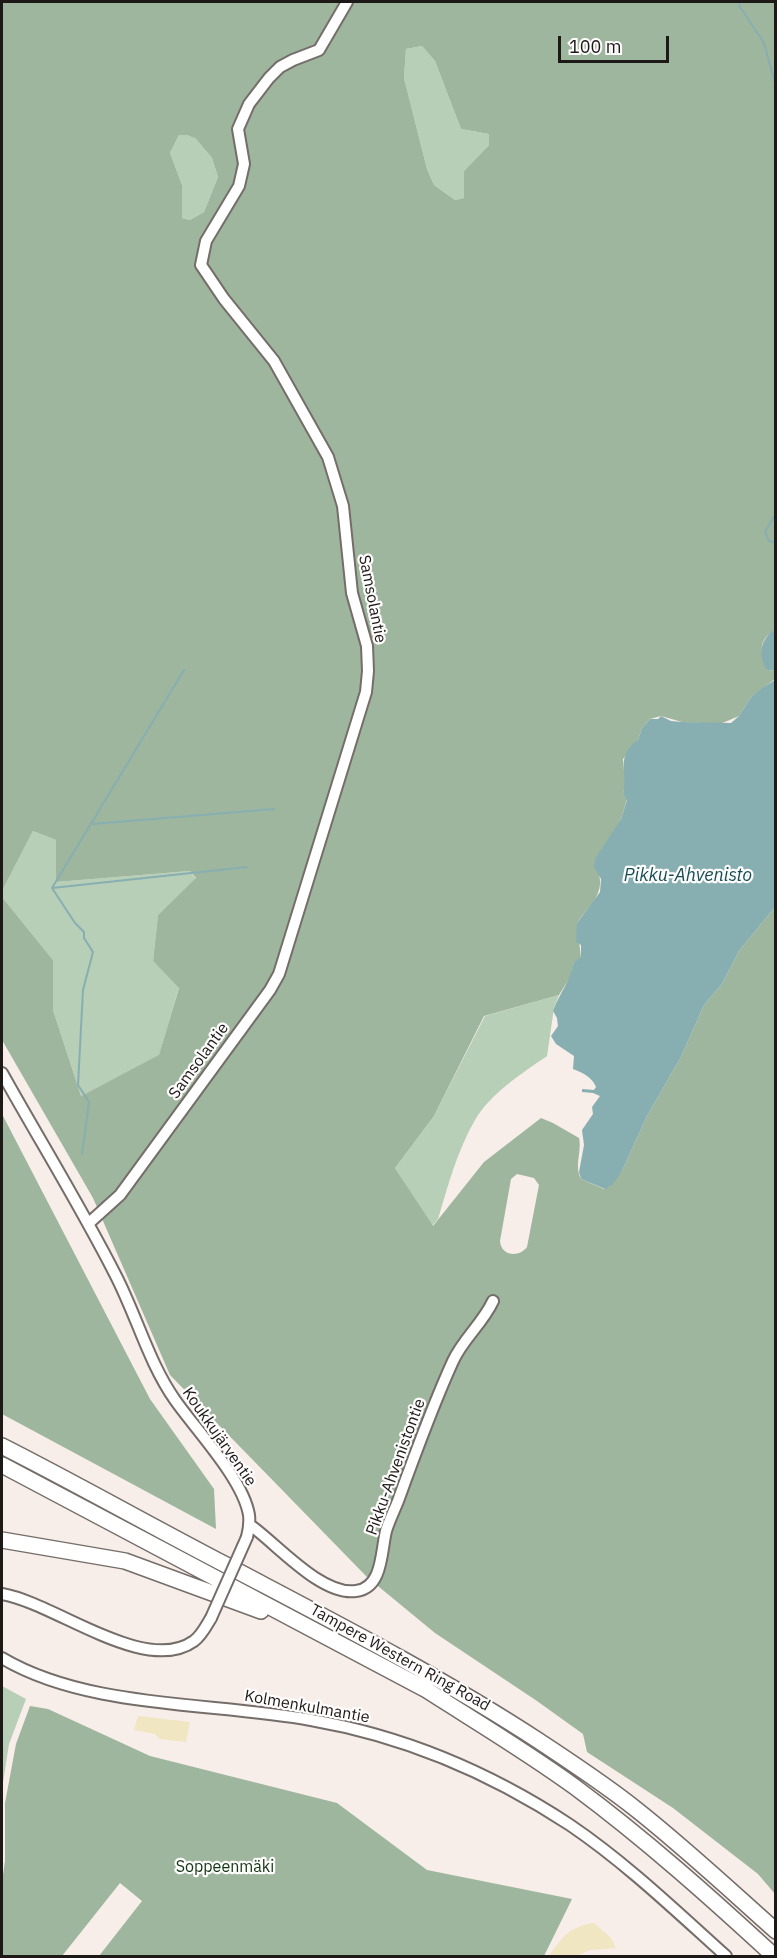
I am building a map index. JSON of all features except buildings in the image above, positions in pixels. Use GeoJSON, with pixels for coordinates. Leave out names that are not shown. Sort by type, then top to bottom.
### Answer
{"type":"FeatureCollection","features":[{"type":"Feature","properties":{"kind":"highway","name":"Tampere Western Ring Road"},"geometry":{"type":"LineString","coordinates":[[2,1446],[422,1668],[489,1709],[575,1765],[636,1809],[776,1931]]}},
{"type":"Feature","properties":{"kind":"highway","name":"Tampere Western Ring Road"},"geometry":{"type":"LineString","coordinates":[[2,1465],[425,1689],[483,1725],[574,1787],[687,1877],[774,1956]]}},
{"type":"Feature","properties":{"kind":"highway"},"geometry":{"type":"LineString","coordinates":[[2,1540],[125,1561],[320,1633]]}},
{"type":"Feature","properties":{"kind":"street","name":"Samsolantie"},"geometry":{"type":"LineString","coordinates":[[89,1223],[120,1195],[270,990],[279,974],[366,692],[367,646],[352,593],[343,506],[328,457],[274,361],[224,299],[201,265],[206,241],[239,186],[244,164],[237,129],[249,104],[269,78],[280,68],[293,60],[319,50],[347,2]]}},
{"type":"Feature","properties":{"kind":"street","name":"Koukkujärventie"},"geometry":{"type":"LineString","coordinates":[[2,1073],[89,1223],[119,1281],[162,1381],[230,1474],[244,1498],[250,1525],[247,1537],[203,1632],[193,1641],[174,1649],[156,1652],[123,1643],[26,1601],[2,1594]]}},
{"type":"Feature","properties":{"kind":"street","name":"Pikku-Ahvenistontie"},"geometry":{"type":"LineString","coordinates":[[250,1525],[290,1561],[317,1578],[345,1591],[356,1591],[368,1587],[375,1579],[390,1521],[454,1359],[487,1314],[493,1300]]}},
{"type":"Feature","properties":{"kind":"street","name":"Kolmenkulmantie"},"geometry":{"type":"LineString","coordinates":[[2,1658],[61,1683],[117,1697],[318,1721],[371,1733],[438,1755],[526,1798],[571,1826],[634,1874],[726,1956]]}},
{"type":"Feature","properties":{"kind":"green space"},"geometry":{"type":"Polygon","coordinates":[[[2,2],[775,2],[776,629],[765,638],[762,653],[768,671],[775,670],[775,679],[751,697],[739,716],[720,724],[682,722],[661,716],[650,719],[642,728],[638,740],[623,759],[625,784],[623,794],[627,799],[621,819],[610,839],[598,871],[600,886],[598,893],[577,923],[581,958],[574,962],[572,974],[559,995],[484,1016],[434,1116],[395,1168],[433,1226],[484,1162],[541,1118],[579,1138],[578,1169],[581,1179],[604,1189],[622,1171],[647,1116],[681,1057],[704,1005],[722,984],[739,951],[775,907],[775,1894],[758,1874],[673,1808],[587,1752],[583,1734],[435,1633],[367,1577],[170,1375],[93,1198],[2,1040],[2,897],[53,960],[53,1010],[81,1096],[159,1055],[179,988],[153,961],[158,915],[196,878],[190,871],[56,882],[56,840],[33,831],[2,891],[2,2]],[[422,46],[406,49],[404,78],[427,169],[434,185],[455,200],[464,198],[464,171],[489,145],[489,134],[461,129],[435,61],[422,46]],[[179,135],[170,153],[182,185],[182,218],[190,220],[204,212],[218,177],[212,158],[195,138],[179,135]],[[517,1174],[511,1179],[500,1241],[504,1250],[515,1254],[524,1251],[527,1247],[539,1185],[534,1178],[517,1174]]]}},
{"type":"Feature","properties":{"kind":"green space"},"geometry":{"type":"Polygon","coordinates":[[[422,46],[435,61],[461,129],[489,134],[489,145],[464,171],[464,198],[455,200],[434,185],[427,169],[404,78],[406,49],[422,46]]]}},
{"type":"Feature","properties":{"kind":"green space"},"geometry":{"type":"Polygon","coordinates":[[[179,135],[194,137],[212,158],[218,177],[204,212],[190,220],[182,218],[182,185],[170,153],[179,135]]]}},
{"type":"Feature","properties":{"kind":"green space"},"geometry":{"type":"Polygon","coordinates":[[[33,831],[56,840],[56,882],[190,871],[196,879],[158,915],[153,961],[179,987],[159,1056],[81,1096],[53,1010],[53,960],[2,897],[2,891],[33,831]]]}},
{"type":"Feature","properties":{"kind":"green space"},"geometry":{"type":"Polygon","coordinates":[[[559,995],[554,1008],[547,1056],[489,1101],[475,1120],[458,1156],[438,1219],[432,1226],[395,1168],[434,1116],[485,1016],[559,995]]]}},
{"type":"Feature","properties":{"kind":"green space"},"geometry":{"type":"Polygon","coordinates":[[[2,1114],[150,1399],[214,1489],[216,1529],[2,1414],[2,1114]]]}},
{"type":"Feature","properties":{"kind":"green space"},"geometry":{"type":"Polygon","coordinates":[[[2,1686],[26,1699],[9,1744],[2,1789],[2,1686]]]}},
{"type":"Feature","properties":{"kind":"green space","name":"Soppeenmäki"},"geometry":{"type":"Polygon","coordinates":[[[30,1706],[48,1709],[150,1756],[337,1803],[427,1870],[572,1899],[544,1956],[99,1956],[142,1901],[120,1883],[62,1956],[2,1956],[5,1803],[16,1744],[30,1706]]]}},
{"type":"Feature","properties":{"kind":"sand"},"geometry":{"type":"Polygon","coordinates":[[[138,1716],[190,1722],[186,1742],[160,1739],[155,1734],[134,1730],[138,1716]]]}},
{"type":"Feature","properties":{"kind":"sand"},"geometry":{"type":"Polygon","coordinates":[[[594,1923],[611,1938],[616,1948],[590,1950],[576,1956],[549,1956],[558,1943],[572,1930],[594,1923]]]}},
{"type":"Feature","properties":{"kind":"water"},"geometry":{"type":"Polygon","coordinates":[[[775,629],[775,670],[768,671],[762,660],[762,648],[766,638],[775,629]]]}},
{"type":"Feature","properties":{"kind":"water","name":"Pikku-Ahvenisto"},"geometry":{"type":"Polygon","coordinates":[[[775,680],[775,907],[739,951],[722,984],[704,1005],[681,1057],[647,1116],[622,1171],[613,1184],[605,1189],[581,1179],[579,1172],[584,1145],[582,1130],[593,1114],[592,1107],[600,1096],[582,1092],[582,1089],[594,1090],[596,1087],[590,1078],[573,1069],[574,1056],[556,1044],[551,1036],[558,1026],[553,1011],[574,962],[581,957],[581,945],[576,942],[577,923],[600,892],[601,879],[594,867],[595,859],[621,819],[627,800],[623,794],[624,758],[650,719],[658,719],[661,716],[671,721],[731,723],[739,716],[751,697],[775,680]]]}},
{"type":"Feature","properties":{"kind":"waterway"},"geometry":{"type":"LineString","coordinates":[[739,2],[764,43],[776,87]]}},
{"type":"Feature","properties":{"kind":"waterway"},"geometry":{"type":"LineString","coordinates":[[776,513],[765,532],[769,541],[776,543]]}},
{"type":"Feature","properties":{"kind":"waterway"},"geometry":{"type":"LineString","coordinates":[[52,888],[184,670]]}},
{"type":"Feature","properties":{"kind":"waterway"},"geometry":{"type":"LineString","coordinates":[[93,824],[274,809]]}},
{"type":"Feature","properties":{"kind":"waterway"},"geometry":{"type":"LineString","coordinates":[[52,888],[247,867]]}},
{"type":"Feature","properties":{"kind":"waterway"},"geometry":{"type":"LineString","coordinates":[[52,888],[75,923],[84,932],[84,938],[93,952],[83,990],[78,1085],[89,1102],[82,1154]]}}]}
